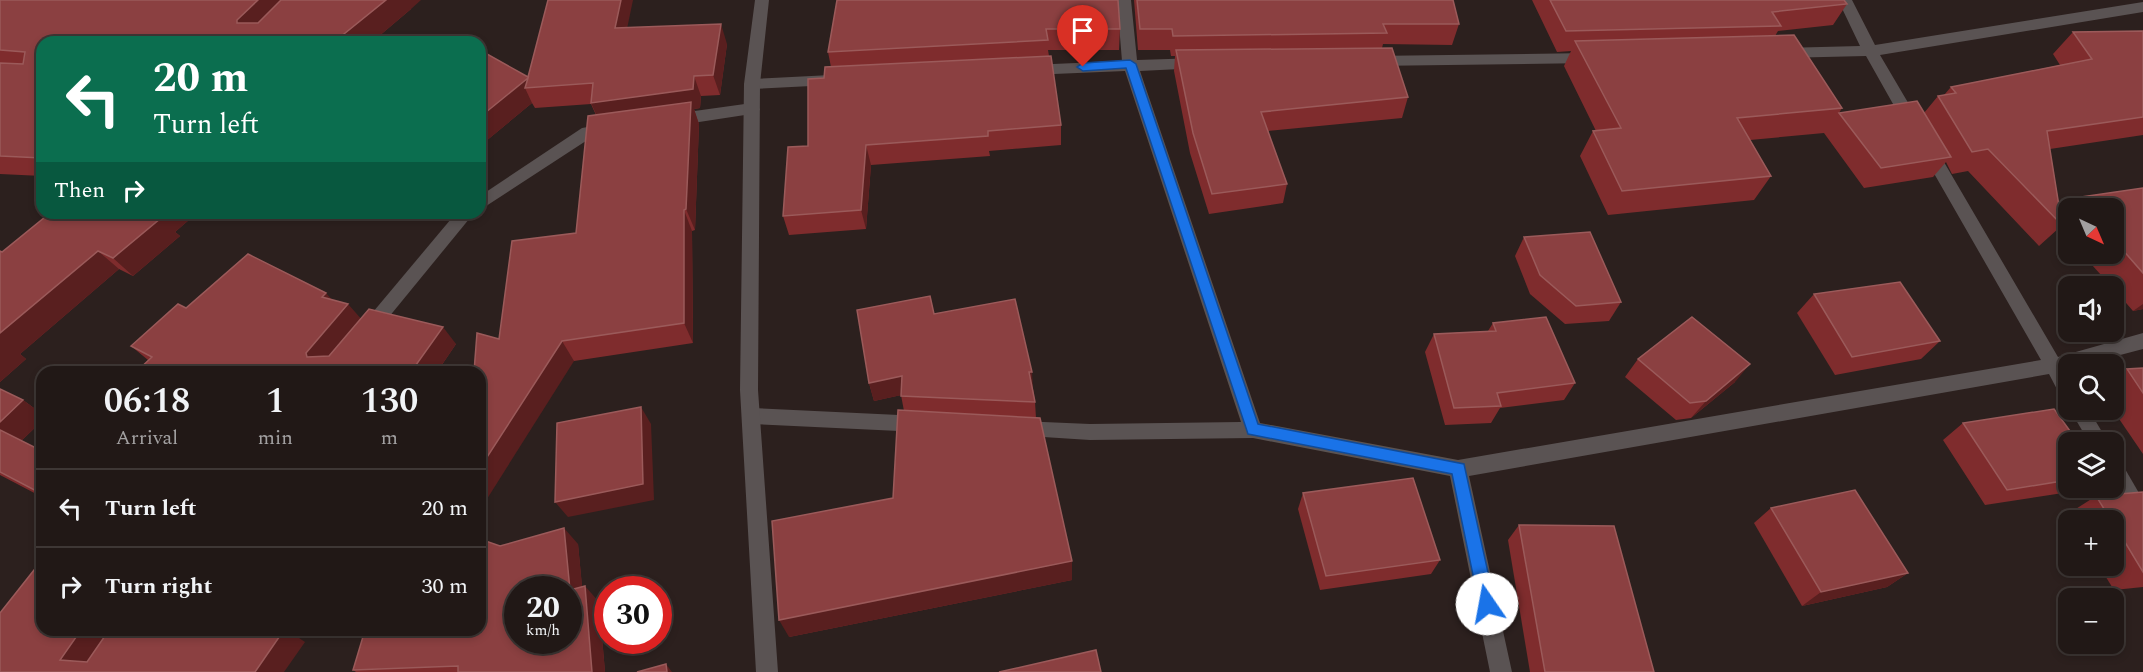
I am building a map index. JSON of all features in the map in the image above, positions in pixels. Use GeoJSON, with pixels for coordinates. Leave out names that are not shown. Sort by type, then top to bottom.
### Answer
{"type":"FeatureCollection","features":[{"type":"Feature","properties":{"kind":"street"},"geometry":{"type":"LineString","coordinates":[[762,0],[752,84],[751,416],[767,672]]}},
{"type":"Feature","properties":{"kind":"street"},"geometry":{"type":"LineString","coordinates":[[1124,0],[1130,64],[1253,429]]}},
{"type":"Feature","properties":{"kind":"street"},"geometry":{"type":"LineString","coordinates":[[1845,0],[1870,51],[2058,373]]}},
{"type":"Feature","properties":{"kind":"street"},"geometry":{"type":"LineString","coordinates":[[1765,53],[1870,51],[2143,7]]}},
{"type":"Feature","properties":{"kind":"street"},"geometry":{"type":"LineString","coordinates":[[1354,61],[1601,58]]}},
{"type":"Feature","properties":{"kind":"street"},"geometry":{"type":"LineString","coordinates":[[1012,70],[1130,64],[1213,63]]}},
{"type":"Feature","properties":{"kind":"street"},"geometry":{"type":"LineString","coordinates":[[752,84],[847,79]]}},
{"type":"Feature","properties":{"kind":"street"},"geometry":{"type":"LineString","coordinates":[[658,122],[752,109]]}},
{"type":"Feature","properties":{"kind":"street"},"geometry":{"type":"LineString","coordinates":[[486,200],[588,132],[623,127]]}},
{"type":"Feature","properties":{"kind":"street"},"geometry":{"type":"LineString","coordinates":[[355,345],[461,219]]}},
{"type":"Feature","properties":{"kind":"street"},"geometry":{"type":"LineString","coordinates":[[997,428],[1090,432],[1253,429],[1458,469],[2054,366],[2143,341]]}},
{"type":"Feature","properties":{"kind":"street"},"geometry":{"type":"LineString","coordinates":[[751,416],[938,425]]}},
{"type":"Feature","properties":{"kind":"street"},"geometry":{"type":"LineString","coordinates":[[1458,469],[1502,672]]}},
{"type":"Feature","properties":{"kind":"street"},"geometry":{"type":"LineString","coordinates":[[2124,485],[2143,518]]}},
{"type":"Feature","properties":{"kind":"building"},"geometry":{"type":"Polygon","coordinates":[[[0,0],[258,0],[237,20],[237,23],[258,23],[281,0],[386,0],[341,36],[36,36],[36,158],[0,156],[0,63],[23,64],[25,52],[0,50],[0,0]]]}},
{"type":"Feature","properties":{"kind":"building"},"geometry":{"type":"Polygon","coordinates":[[[548,0],[621,0],[615,28],[721,24],[713,75],[694,76],[693,89],[591,103],[593,83],[525,88],[528,78],[486,112],[486,53],[528,77],[548,0]]]}},
{"type":"Feature","properties":{"kind":"building"},"geometry":{"type":"Polygon","coordinates":[[[837,0],[1118,0],[1120,29],[1046,29],[1048,40],[828,52],[837,0]]]}},
{"type":"Feature","properties":{"kind":"building"},"geometry":{"type":"Polygon","coordinates":[[[1137,0],[1453,0],[1459,24],[1383,24],[1387,33],[1173,36],[1172,29],[1140,29],[1137,0]]]}},
{"type":"Feature","properties":{"kind":"building"},"geometry":{"type":"Polygon","coordinates":[[[1550,0],[1844,0],[1847,4],[1772,12],[1781,26],[1566,31],[1550,0]]]}},
{"type":"Feature","properties":{"kind":"building"},"geometry":{"type":"Polygon","coordinates":[[[2143,31],[2143,117],[2047,131],[2058,200],[2058,221],[1988,149],[1972,152],[1938,96],[1956,93],[1951,87],[2092,59],[2073,32],[2143,31]]]}},
{"type":"Feature","properties":{"kind":"building"},"geometry":{"type":"Polygon","coordinates":[[[1794,35],[1842,108],[1737,118],[1771,176],[1622,191],[1593,131],[1621,128],[1575,41],[1794,35]]]}},
{"type":"Feature","properties":{"kind":"building"},"geometry":{"type":"Polygon","coordinates":[[[1392,48],[1408,97],[1261,112],[1287,184],[1212,194],[1193,133],[1176,50],[1392,48]]]}},
{"type":"Feature","properties":{"kind":"building"},"geometry":{"type":"Polygon","coordinates":[[[1051,56],[1061,125],[988,131],[988,136],[866,145],[861,210],[783,216],[788,147],[808,146],[808,79],[824,78],[825,67],[1051,56]]]}},
{"type":"Feature","properties":{"kind":"building"},"geometry":{"type":"Polygon","coordinates":[[[1917,101],[1951,157],[1881,168],[1839,113],[1917,101]]]}},
{"type":"Feature","properties":{"kind":"building"},"geometry":{"type":"Polygon","coordinates":[[[691,102],[686,209],[684,210],[684,323],[562,341],[486,459],[486,366],[474,366],[477,333],[499,339],[512,241],[576,233],[588,116],[691,102]]]}},
{"type":"Feature","properties":{"kind":"building"},"geometry":{"type":"Polygon","coordinates":[[[2143,188],[2143,273],[2124,251],[2124,198],[2074,198],[2143,188]]]}},
{"type":"Feature","properties":{"kind":"building"},"geometry":{"type":"Polygon","coordinates":[[[43,219],[160,219],[113,258],[98,251],[0,333],[0,251],[2,252],[43,219]]]}},
{"type":"Feature","properties":{"kind":"building"},"geometry":{"type":"Polygon","coordinates":[[[1590,232],[1621,302],[1576,306],[1540,275],[1524,237],[1590,232]]]}},
{"type":"Feature","properties":{"kind":"building"},"geometry":{"type":"Polygon","coordinates":[[[248,254],[326,293],[322,297],[348,304],[306,353],[307,357],[329,356],[369,309],[443,327],[415,366],[142,366],[152,357],[131,346],[178,304],[186,308],[248,254]]]}},
{"type":"Feature","properties":{"kind":"building"},"geometry":{"type":"Polygon","coordinates":[[[1900,282],[1940,341],[1852,357],[1814,294],[1900,282]]]}},
{"type":"Feature","properties":{"kind":"building"},"geometry":{"type":"Polygon","coordinates":[[[930,296],[934,314],[1015,299],[1032,372],[1029,372],[1035,402],[901,396],[902,376],[869,383],[857,310],[930,296]]]}},
{"type":"Feature","properties":{"kind":"building"},"geometry":{"type":"Polygon","coordinates":[[[1546,317],[1575,383],[1497,393],[1501,406],[1454,408],[1434,334],[1496,331],[1493,323],[1546,317]]]}},
{"type":"Feature","properties":{"kind":"building"},"geometry":{"type":"Polygon","coordinates":[[[1692,317],[1750,364],[1706,401],[1690,403],[1638,359],[1692,317]]]}},
{"type":"Feature","properties":{"kind":"building"},"geometry":{"type":"Polygon","coordinates":[[[2143,368],[2143,393],[2127,369],[2143,368]]]}},
{"type":"Feature","properties":{"kind":"building"},"geometry":{"type":"Polygon","coordinates":[[[0,389],[23,400],[0,422],[0,389]]]}},
{"type":"Feature","properties":{"kind":"building"},"geometry":{"type":"Polygon","coordinates":[[[641,407],[643,484],[555,502],[557,423],[641,407]]]}},
{"type":"Feature","properties":{"kind":"building"},"geometry":{"type":"Polygon","coordinates":[[[2054,409],[2058,414],[2058,420],[2062,420],[2071,432],[2058,432],[2058,482],[2007,490],[1963,423],[2054,409]]]}},
{"type":"Feature","properties":{"kind":"building"},"geometry":{"type":"Polygon","coordinates":[[[898,410],[1040,418],[1072,561],[779,620],[772,521],[893,498],[898,410]]]}},
{"type":"Feature","properties":{"kind":"building"},"geometry":{"type":"Polygon","coordinates":[[[0,430],[36,448],[36,491],[0,472],[0,430]]]}},
{"type":"Feature","properties":{"kind":"building"},"geometry":{"type":"Polygon","coordinates":[[[1413,478],[1440,560],[1326,576],[1303,493],[1413,478]]]}},
{"type":"Feature","properties":{"kind":"building"},"geometry":{"type":"Polygon","coordinates":[[[1855,490],[1908,573],[1821,592],[1771,508],[1855,490]]]}},
{"type":"Feature","properties":{"kind":"building"},"geometry":{"type":"Polygon","coordinates":[[[2143,492],[2143,572],[2124,541],[2124,510],[2105,510],[2097,498],[2124,498],[2124,494],[2143,492]]]}},
{"type":"Feature","properties":{"kind":"building"},"geometry":{"type":"Polygon","coordinates":[[[1519,525],[1614,526],[1654,672],[1545,672],[1519,525]]]}},
{"type":"Feature","properties":{"kind":"building"},"geometry":{"type":"Polygon","coordinates":[[[564,528],[569,576],[504,576],[504,654],[582,654],[582,587],[585,586],[592,672],[458,672],[458,666],[353,670],[363,636],[486,636],[486,541],[500,546],[564,528]]]}},
{"type":"Feature","properties":{"kind":"building"},"geometry":{"type":"Polygon","coordinates":[[[36,568],[36,636],[77,636],[60,660],[87,662],[105,636],[280,636],[255,672],[0,672],[0,613],[36,568]]]}},
{"type":"Feature","properties":{"kind":"building"},"geometry":{"type":"Polygon","coordinates":[[[1096,650],[1101,672],[999,672],[1096,650]]]}},
{"type":"Feature","properties":{"kind":"building"},"geometry":{"type":"Polygon","coordinates":[[[666,664],[667,672],[637,672],[666,664]]]}},
{"type":"Feature","properties":{"kind":"route"},"geometry":{"type":"LineString","coordinates":[[1083,67],[1130,64],[1253,429],[1458,469],[1487,604]]}}]}
